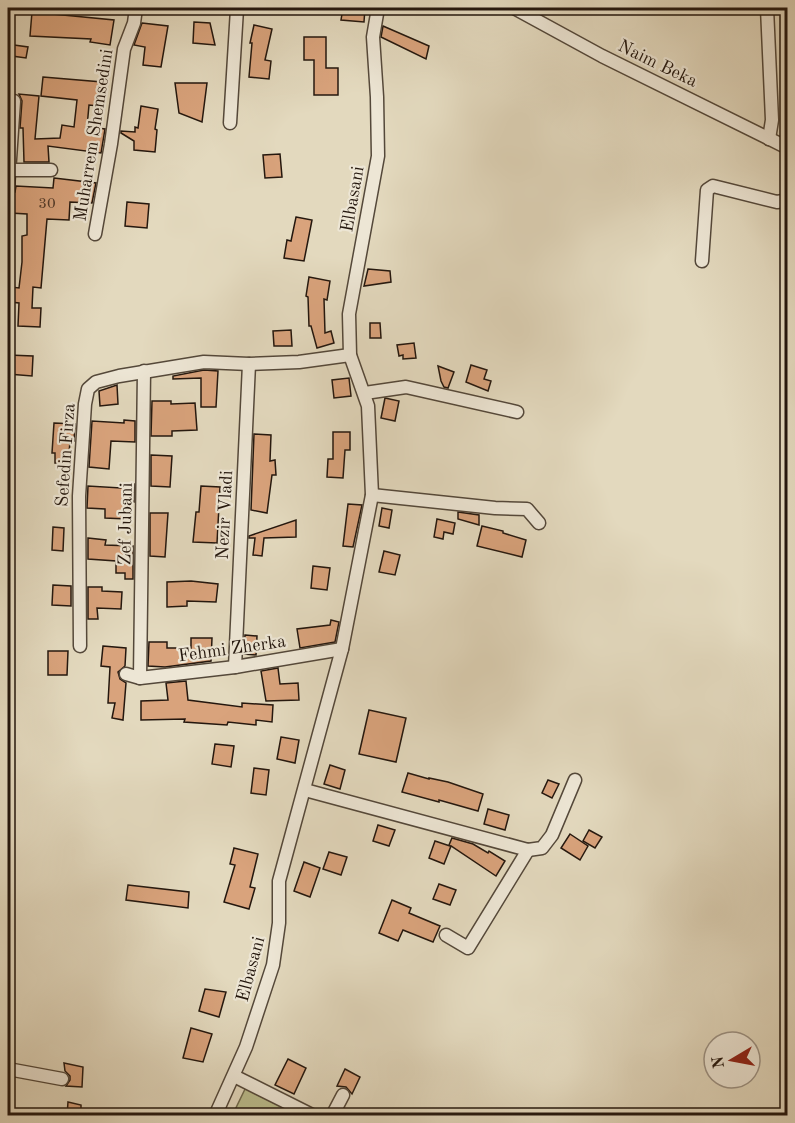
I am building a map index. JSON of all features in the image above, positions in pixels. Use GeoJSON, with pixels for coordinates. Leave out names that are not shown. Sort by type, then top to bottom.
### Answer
{"type":"FeatureCollection","features":[{"type":"Feature","properties":{"kind":"street","name":"Muharrem Shemsedini"},"geometry":{"type":"LineString","coordinates":[[95,234],[111,144],[124,49],[134,23],[136,8]]}},
{"type":"Feature","properties":{"kind":"street"},"geometry":{"type":"LineString","coordinates":[[230,123],[235,8]]}},
{"type":"Feature","properties":{"kind":"street","name":"Elbasani"},"geometry":{"type":"LineString","coordinates":[[215,1116],[234,1076],[273,965],[279,923],[279,881],[342,649],[372,495],[371,438],[365,393],[350,354],[349,314],[378,156],[373,37],[378,8]]}},
{"type":"Feature","properties":{"kind":"street","name":"Naim Beka"},"geometry":{"type":"LineString","coordinates":[[514,8],[602,56],[788,148]]}},
{"type":"Feature","properties":{"kind":"street"},"geometry":{"type":"LineString","coordinates":[[766,8],[772,120],[769,139]]}},
{"type":"Feature","properties":{"kind":"street"},"geometry":{"type":"LineString","coordinates":[[8,188],[14,101]]}},
{"type":"Feature","properties":{"kind":"street"},"geometry":{"type":"LineString","coordinates":[[8,170],[51,170]]}},
{"type":"Feature","properties":{"kind":"street"},"geometry":{"type":"LineString","coordinates":[[702,261],[707,190],[713,186],[777,202],[788,198]]}},
{"type":"Feature","properties":{"kind":"street","name":"Sefedin Firza"},"geometry":{"type":"LineString","coordinates":[[80,646],[79,496],[88,389],[96,382],[144,371],[204,362],[249,364],[299,362],[350,354]]}},
{"type":"Feature","properties":{"kind":"street","name":"Nezir Vladi"},"geometry":{"type":"LineString","coordinates":[[235,667],[249,364]]}},
{"type":"Feature","properties":{"kind":"street","name":"Zef Jubani"},"geometry":{"type":"LineString","coordinates":[[140,678],[144,371]]}},
{"type":"Feature","properties":{"kind":"street"},"geometry":{"type":"LineString","coordinates":[[365,393],[406,387],[517,412]]}},
{"type":"Feature","properties":{"kind":"street"},"geometry":{"type":"LineString","coordinates":[[372,495],[495,508],[527,509],[539,523]]}},
{"type":"Feature","properties":{"kind":"street","name":"Fehmi Zherka"},"geometry":{"type":"LineString","coordinates":[[126,674],[140,678],[235,667],[342,649]]}},
{"type":"Feature","properties":{"kind":"street"},"geometry":{"type":"LineString","coordinates":[[305,790],[528,850],[542,848],[552,836],[575,780]]}},
{"type":"Feature","properties":{"kind":"street"},"geometry":{"type":"LineString","coordinates":[[446,935],[468,948],[528,850]]}},
{"type":"Feature","properties":{"kind":"street"},"geometry":{"type":"LineString","coordinates":[[8,1069],[62,1079]]}},
{"type":"Feature","properties":{"kind":"street"},"geometry":{"type":"LineString","coordinates":[[234,1076],[314,1116]]}},
{"type":"Feature","properties":{"kind":"street"},"geometry":{"type":"LineString","coordinates":[[332,1116],[343,1095]]}},
{"type":"Feature","properties":{"kind":"green space"},"geometry":{"type":"Polygon","coordinates":[[[247,1085],[307,1116],[232,1116],[247,1085]]]}},
{"type":"Feature","properties":{"kind":"building"},"geometry":{"type":"Polygon","coordinates":[[[343,8],[365,8],[364,22],[341,20],[343,8]]]}},
{"type":"Feature","properties":{"kind":"building"},"geometry":{"type":"Polygon","coordinates":[[[32,12],[114,20],[110,45],[90,42],[91,39],[30,36],[32,12]]]}},
{"type":"Feature","properties":{"kind":"building"},"geometry":{"type":"Polygon","coordinates":[[[194,22],[210,23],[215,45],[193,43],[194,22]]]}},
{"type":"Feature","properties":{"kind":"building"},"geometry":{"type":"Polygon","coordinates":[[[142,23],[168,26],[161,67],[143,65],[145,47],[134,45],[142,23]]]}},
{"type":"Feature","properties":{"kind":"building"},"geometry":{"type":"Polygon","coordinates":[[[254,25],[272,29],[265,60],[271,61],[269,79],[249,77],[252,43],[250,43],[254,25]]]}},
{"type":"Feature","properties":{"kind":"building"},"geometry":{"type":"Polygon","coordinates":[[[383,26],[429,46],[426,59],[381,37],[383,26]]]}},
{"type":"Feature","properties":{"kind":"building"},"geometry":{"type":"Polygon","coordinates":[[[304,37],[326,37],[326,68],[338,68],[338,95],[314,95],[314,60],[304,60],[304,37]]]}},
{"type":"Feature","properties":{"kind":"building"},"geometry":{"type":"Polygon","coordinates":[[[14,45],[28,47],[26,58],[12,56],[14,45]]]}},
{"type":"Feature","properties":{"kind":"building"},"geometry":{"type":"Polygon","coordinates":[[[43,77],[102,82],[99,106],[89,105],[87,127],[105,129],[101,153],[48,146],[49,162],[24,162],[23,128],[20,128],[22,101],[19,94],[39,96],[35,139],[60,138],[62,125],[74,127],[77,100],[41,96],[43,77]]]}},
{"type":"Feature","properties":{"kind":"building"},"geometry":{"type":"Polygon","coordinates":[[[175,83],[207,83],[202,122],[179,113],[175,83]]]}},
{"type":"Feature","properties":{"kind":"building"},"geometry":{"type":"Polygon","coordinates":[[[141,106],[158,109],[155,152],[134,150],[134,141],[121,133],[121,131],[135,132],[135,127],[138,128],[141,106]]]}},
{"type":"Feature","properties":{"kind":"building"},"geometry":{"type":"Polygon","coordinates":[[[280,154],[282,177],[265,178],[263,155],[280,154]]]}},
{"type":"Feature","properties":{"kind":"building"},"geometry":{"type":"Polygon","coordinates":[[[54,178],[96,183],[92,203],[70,202],[69,220],[47,219],[41,288],[33,287],[32,308],[41,308],[40,327],[18,326],[19,303],[10,302],[11,287],[19,288],[22,236],[27,235],[27,214],[10,213],[10,196],[15,192],[16,186],[53,188],[54,178]]]}},
{"type":"Feature","properties":{"kind":"building"},"geometry":{"type":"Polygon","coordinates":[[[127,202],[149,204],[147,228],[125,226],[127,202]]]}},
{"type":"Feature","properties":{"kind":"building"},"geometry":{"type":"Polygon","coordinates":[[[296,217],[312,220],[304,261],[284,258],[287,240],[291,241],[296,217]]]}},
{"type":"Feature","properties":{"kind":"building"},"geometry":{"type":"Polygon","coordinates":[[[368,269],[390,271],[391,282],[364,286],[368,269]]]}},
{"type":"Feature","properties":{"kind":"building"},"geometry":{"type":"Polygon","coordinates":[[[309,277],[330,281],[327,300],[324,299],[325,333],[331,331],[334,343],[317,348],[311,326],[309,326],[308,297],[306,296],[309,277]]]}},
{"type":"Feature","properties":{"kind":"building"},"geometry":{"type":"Polygon","coordinates":[[[370,323],[380,323],[381,338],[370,338],[370,323]]]}},
{"type":"Feature","properties":{"kind":"building"},"geometry":{"type":"Polygon","coordinates":[[[291,330],[292,346],[274,346],[273,331],[291,330]]]}},
{"type":"Feature","properties":{"kind":"building"},"geometry":{"type":"Polygon","coordinates":[[[414,343],[416,358],[403,359],[403,355],[399,356],[397,345],[414,343]]]}},
{"type":"Feature","properties":{"kind":"building"},"geometry":{"type":"Polygon","coordinates":[[[8,355],[33,356],[32,376],[8,374],[8,355]]]}},
{"type":"Feature","properties":{"kind":"building"},"geometry":{"type":"Polygon","coordinates":[[[471,365],[487,370],[484,379],[491,381],[488,391],[466,382],[471,365]]]}},
{"type":"Feature","properties":{"kind":"building"},"geometry":{"type":"Polygon","coordinates":[[[438,366],[454,372],[448,388],[444,387],[441,381],[438,366]]]}},
{"type":"Feature","properties":{"kind":"building"},"geometry":{"type":"Polygon","coordinates":[[[204,370],[218,371],[216,407],[201,407],[201,378],[173,379],[173,376],[204,370]]]}},
{"type":"Feature","properties":{"kind":"building"},"geometry":{"type":"Polygon","coordinates":[[[349,378],[351,396],[334,398],[332,380],[349,378]]]}},
{"type":"Feature","properties":{"kind":"building"},"geometry":{"type":"Polygon","coordinates":[[[117,385],[118,404],[100,406],[99,391],[117,385]]]}},
{"type":"Feature","properties":{"kind":"building"},"geometry":{"type":"Polygon","coordinates":[[[385,398],[399,401],[395,421],[381,418],[385,398]]]}},
{"type":"Feature","properties":{"kind":"building"},"geometry":{"type":"Polygon","coordinates":[[[152,401],[171,401],[171,404],[195,403],[197,430],[172,431],[172,436],[151,436],[152,401]]]}},
{"type":"Feature","properties":{"kind":"building"},"geometry":{"type":"Polygon","coordinates":[[[124,420],[135,421],[135,442],[111,441],[109,469],[89,467],[92,421],[124,423],[124,420]]]}},
{"type":"Feature","properties":{"kind":"building"},"geometry":{"type":"Polygon","coordinates":[[[54,423],[75,424],[74,441],[70,441],[66,464],[55,463],[55,453],[52,453],[54,423]]]}},
{"type":"Feature","properties":{"kind":"building"},"geometry":{"type":"Polygon","coordinates":[[[333,432],[350,432],[350,450],[345,450],[343,478],[327,477],[328,459],[333,459],[333,432]]]}},
{"type":"Feature","properties":{"kind":"building"},"geometry":{"type":"Polygon","coordinates":[[[254,434],[271,435],[270,461],[275,460],[276,475],[272,475],[267,513],[251,510],[254,434]]]}},
{"type":"Feature","properties":{"kind":"building"},"geometry":{"type":"Polygon","coordinates":[[[151,455],[172,456],[170,487],[151,486],[151,455]]]}},
{"type":"Feature","properties":{"kind":"building"},"geometry":{"type":"Polygon","coordinates":[[[121,484],[134,484],[134,502],[128,502],[127,519],[105,518],[105,509],[87,508],[88,486],[121,488],[121,484]]]}},
{"type":"Feature","properties":{"kind":"building"},"geometry":{"type":"Polygon","coordinates":[[[201,486],[220,487],[217,543],[193,542],[201,486]]]}},
{"type":"Feature","properties":{"kind":"building"},"geometry":{"type":"Polygon","coordinates":[[[348,504],[362,505],[353,547],[343,546],[348,504]]]}},
{"type":"Feature","properties":{"kind":"building"},"geometry":{"type":"Polygon","coordinates":[[[382,508],[392,510],[389,528],[379,526],[382,508]]]}},
{"type":"Feature","properties":{"kind":"building"},"geometry":{"type":"Polygon","coordinates":[[[458,512],[479,515],[479,525],[458,519],[458,512]]]}},
{"type":"Feature","properties":{"kind":"building"},"geometry":{"type":"Polygon","coordinates":[[[150,513],[168,513],[165,557],[150,556],[150,513]]]}},
{"type":"Feature","properties":{"kind":"building"},"geometry":{"type":"Polygon","coordinates":[[[437,519],[455,523],[453,534],[444,532],[443,539],[434,537],[437,519]]]}},
{"type":"Feature","properties":{"kind":"building"},"geometry":{"type":"Polygon","coordinates":[[[296,520],[296,537],[264,538],[262,556],[253,555],[255,538],[249,538],[249,536],[296,520]]]}},
{"type":"Feature","properties":{"kind":"building"},"geometry":{"type":"Polygon","coordinates":[[[482,526],[526,540],[522,557],[477,546],[482,526]]]}},
{"type":"Feature","properties":{"kind":"building"},"geometry":{"type":"Polygon","coordinates":[[[53,527],[64,528],[63,551],[52,550],[53,527]]]}},
{"type":"Feature","properties":{"kind":"building"},"geometry":{"type":"Polygon","coordinates":[[[88,538],[106,540],[105,545],[133,546],[133,579],[125,579],[125,573],[116,573],[116,561],[88,559],[88,538]]]}},
{"type":"Feature","properties":{"kind":"building"},"geometry":{"type":"Polygon","coordinates":[[[384,551],[400,555],[395,575],[379,572],[384,551]]]}},
{"type":"Feature","properties":{"kind":"building"},"geometry":{"type":"Polygon","coordinates":[[[313,566],[330,568],[327,590],[311,588],[313,566]]]}},
{"type":"Feature","properties":{"kind":"building"},"geometry":{"type":"Polygon","coordinates":[[[191,581],[218,584],[216,602],[187,601],[187,606],[167,607],[167,582],[191,581]]]}},
{"type":"Feature","properties":{"kind":"building"},"geometry":{"type":"Polygon","coordinates":[[[53,585],[71,586],[71,606],[52,605],[53,585]]]}},
{"type":"Feature","properties":{"kind":"building"},"geometry":{"type":"Polygon","coordinates":[[[88,587],[102,587],[102,591],[122,592],[121,609],[97,608],[98,619],[88,619],[88,587]]]}},
{"type":"Feature","properties":{"kind":"building"},"geometry":{"type":"Polygon","coordinates":[[[331,620],[339,622],[335,642],[300,648],[297,629],[330,625],[331,620]]]}},
{"type":"Feature","properties":{"kind":"building"},"geometry":{"type":"Polygon","coordinates":[[[245,635],[257,636],[256,655],[244,654],[245,635]]]}},
{"type":"Feature","properties":{"kind":"building"},"geometry":{"type":"Polygon","coordinates":[[[191,638],[212,638],[211,661],[165,667],[148,666],[149,642],[167,642],[167,648],[191,648],[191,638]]]}},
{"type":"Feature","properties":{"kind":"building"},"geometry":{"type":"Polygon","coordinates":[[[103,646],[126,648],[125,666],[118,672],[120,679],[126,683],[123,720],[112,718],[115,703],[108,703],[110,667],[101,666],[103,646]]]}},
{"type":"Feature","properties":{"kind":"building"},"geometry":{"type":"Polygon","coordinates":[[[48,651],[68,651],[67,675],[48,675],[48,651]]]}},
{"type":"Feature","properties":{"kind":"building"},"geometry":{"type":"Polygon","coordinates":[[[278,668],[280,684],[298,683],[299,700],[266,701],[261,671],[278,668]]]}},
{"type":"Feature","properties":{"kind":"building"},"geometry":{"type":"Polygon","coordinates":[[[186,681],[188,700],[242,707],[242,703],[273,705],[272,722],[256,720],[256,725],[228,722],[227,725],[184,722],[185,719],[141,720],[141,701],[168,700],[166,683],[186,681]]]}},
{"type":"Feature","properties":{"kind":"building"},"geometry":{"type":"Polygon","coordinates":[[[369,710],[406,718],[396,762],[359,754],[369,710]]]}},
{"type":"Feature","properties":{"kind":"building"},"geometry":{"type":"Polygon","coordinates":[[[281,737],[299,740],[295,763],[277,759],[281,737]]]}},
{"type":"Feature","properties":{"kind":"building"},"geometry":{"type":"Polygon","coordinates":[[[215,744],[234,746],[231,767],[212,764],[215,744]]]}},
{"type":"Feature","properties":{"kind":"building"},"geometry":{"type":"Polygon","coordinates":[[[330,765],[345,770],[340,789],[324,784],[330,765]]]}},
{"type":"Feature","properties":{"kind":"building"},"geometry":{"type":"Polygon","coordinates":[[[254,768],[269,770],[266,795],[251,793],[254,768]]]}},
{"type":"Feature","properties":{"kind":"building"},"geometry":{"type":"Polygon","coordinates":[[[408,773],[448,782],[483,794],[478,811],[402,792],[408,773]]]}},
{"type":"Feature","properties":{"kind":"building"},"geometry":{"type":"Polygon","coordinates":[[[548,780],[559,784],[552,798],[542,793],[548,780]]]}},
{"type":"Feature","properties":{"kind":"building"},"geometry":{"type":"Polygon","coordinates":[[[488,809],[509,815],[505,830],[484,824],[488,809]]]}},
{"type":"Feature","properties":{"kind":"building"},"geometry":{"type":"Polygon","coordinates":[[[378,825],[395,830],[389,846],[373,841],[378,825]]]}},
{"type":"Feature","properties":{"kind":"building"},"geometry":{"type":"Polygon","coordinates":[[[589,830],[602,837],[595,848],[583,841],[589,830]]]}},
{"type":"Feature","properties":{"kind":"building"},"geometry":{"type":"Polygon","coordinates":[[[570,834],[588,846],[580,860],[561,848],[570,834]]]}},
{"type":"Feature","properties":{"kind":"building"},"geometry":{"type":"Polygon","coordinates":[[[452,838],[473,844],[505,861],[496,876],[451,846],[444,864],[429,858],[435,841],[450,846],[452,838]]]}},
{"type":"Feature","properties":{"kind":"building"},"geometry":{"type":"Polygon","coordinates":[[[234,848],[258,854],[250,887],[255,888],[249,909],[224,902],[235,865],[230,864],[234,848]]]}},
{"type":"Feature","properties":{"kind":"building"},"geometry":{"type":"Polygon","coordinates":[[[329,852],[347,857],[341,875],[323,869],[329,852]]]}},
{"type":"Feature","properties":{"kind":"building"},"geometry":{"type":"Polygon","coordinates":[[[304,862],[320,868],[310,897],[294,891],[304,862]]]}},
{"type":"Feature","properties":{"kind":"building"},"geometry":{"type":"Polygon","coordinates":[[[439,884],[456,890],[450,905],[433,899],[439,884]]]}},
{"type":"Feature","properties":{"kind":"building"},"geometry":{"type":"Polygon","coordinates":[[[128,885],[189,892],[188,908],[126,900],[128,885]]]}},
{"type":"Feature","properties":{"kind":"building"},"geometry":{"type":"Polygon","coordinates":[[[392,900],[411,908],[409,913],[440,926],[433,942],[403,930],[398,941],[379,933],[392,900]]]}},
{"type":"Feature","properties":{"kind":"building"},"geometry":{"type":"Polygon","coordinates":[[[205,989],[226,992],[219,1017],[199,1011],[205,989]]]}},
{"type":"Feature","properties":{"kind":"building"},"geometry":{"type":"Polygon","coordinates":[[[191,1028],[212,1034],[203,1062],[183,1058],[191,1028]]]}},
{"type":"Feature","properties":{"kind":"building"},"geometry":{"type":"Polygon","coordinates":[[[288,1059],[306,1068],[294,1094],[275,1085],[288,1059]]]}},
{"type":"Feature","properties":{"kind":"building"},"geometry":{"type":"Polygon","coordinates":[[[64,1063],[83,1067],[82,1087],[66,1086],[70,1076],[65,1071],[64,1063]]]}},
{"type":"Feature","properties":{"kind":"building"},"geometry":{"type":"Polygon","coordinates":[[[345,1069],[360,1077],[352,1094],[346,1087],[337,1086],[345,1069]]]}},
{"type":"Feature","properties":{"kind":"building"},"geometry":{"type":"Polygon","coordinates":[[[68,1102],[81,1105],[81,1116],[67,1116],[68,1102]]]}}]}
